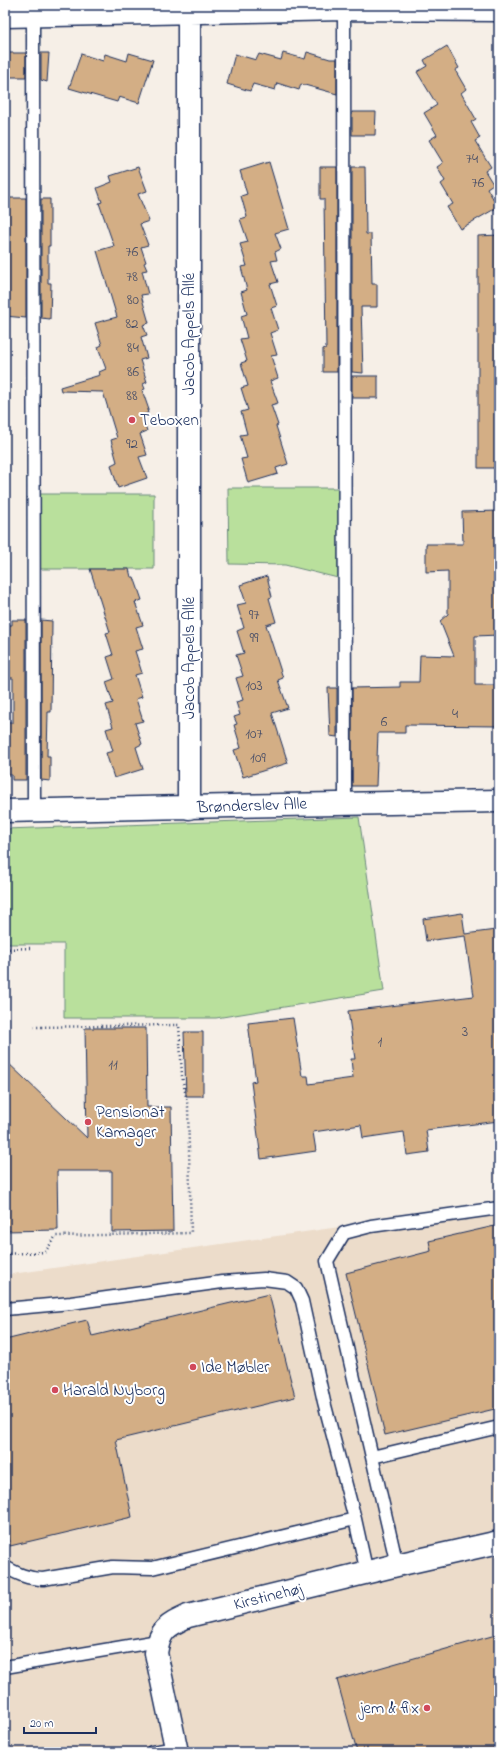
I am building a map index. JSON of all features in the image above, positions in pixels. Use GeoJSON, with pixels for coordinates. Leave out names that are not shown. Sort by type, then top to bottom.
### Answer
{"type":"FeatureCollection","features":[{"type":"Feature","properties":{"kind":"street"},"geometry":{"type":"LineString","coordinates":[[5,16],[33,10],[344,7],[499,10]]}},
{"type":"Feature","properties":{"kind":"street","name":"Jacob Appels Allé"},"geometry":{"type":"LineString","coordinates":[[189,9],[189,808]]}},
{"type":"Feature","properties":{"kind":"street","name":"Brønderslev Alle"},"geometry":{"type":"LineString","coordinates":[[5,811],[499,801]]}},
{"type":"Feature","properties":{"kind":"street","name":"Kirstinehøj"},"geometry":{"type":"LineString","coordinates":[[158,1641],[169,1625],[188,1616],[397,1565],[499,1542]]}},
{"type":"Feature","properties":{"kind":"street"},"geometry":{"type":"LineString","coordinates":[[158,1641],[156,1653],[176,1750]]}},
{"type":"Feature","properties":{"kind":"lane"},"geometry":{"type":"LineString","coordinates":[[344,7],[345,803]]}},
{"type":"Feature","properties":{"kind":"lane"},"geometry":{"type":"LineString","coordinates":[[33,10],[34,811]]}},
{"type":"Feature","properties":{"kind":"lane"},"geometry":{"type":"LineString","coordinates":[[397,1565],[327,1261],[344,1233],[371,1226],[499,1208]]}},
{"type":"Feature","properties":{"kind":"lane"},"geometry":{"type":"LineString","coordinates":[[5,1309],[71,1303],[222,1282],[264,1279],[287,1282],[296,1288],[302,1301],[324,1402],[355,1519],[367,1573]]}},
{"type":"Feature","properties":{"kind":"lane"},"geometry":{"type":"LineString","coordinates":[[372,1457],[499,1427]]}},
{"type":"Feature","properties":{"kind":"lane"},"geometry":{"type":"LineString","coordinates":[[5,1566],[22,1576],[32,1579],[43,1579],[113,1567],[152,1568],[355,1519]]}},
{"type":"Feature","properties":{"kind":"lane"},"geometry":{"type":"LineString","coordinates":[[5,1667],[158,1641]]}},
{"type":"Feature","properties":{"kind":"lane"},"geometry":{"type":"LineString","coordinates":[[152,1752],[176,1750]]}},
{"type":"Feature","properties":{"kind":"path"},"geometry":{"type":"LineString","coordinates":[[5,949],[32,948]]}},
{"type":"Feature","properties":{"kind":"path"},"geometry":{"type":"LineString","coordinates":[[5,1254],[45,1252],[56,1236],[191,1233],[188,1107],[182,1076],[179,1025],[34,1027]]}},
{"type":"Feature","properties":{"kind":"shaded area"},"geometry":{"type":"Polygon","coordinates":[[[499,1204],[499,1752],[5,1752],[5,1275],[499,1204]]]}},
{"type":"Feature","properties":{"kind":"green space"},"geometry":{"type":"Polygon","coordinates":[[[228,488],[340,488],[342,579],[285,565],[229,564],[228,488]]]}},
{"type":"Feature","properties":{"kind":"green space"},"geometry":{"type":"Polygon","coordinates":[[[39,494],[154,494],[154,569],[40,569],[39,494]]]}},
{"type":"Feature","properties":{"kind":"green space"},"geometry":{"type":"Polygon","coordinates":[[[359,817],[384,991],[216,1018],[64,1018],[64,944],[5,944],[5,829],[359,817]]]}},
{"type":"Feature","properties":{"kind":"building"},"geometry":{"type":"Polygon","coordinates":[[[447,46],[459,68],[455,70],[466,89],[461,93],[476,119],[471,122],[480,138],[475,141],[491,167],[485,171],[493,184],[487,188],[498,207],[460,229],[447,207],[453,204],[441,184],[445,181],[437,167],[443,163],[429,140],[437,135],[424,113],[437,105],[417,72],[427,66],[424,60],[447,46]]]}},
{"type":"Feature","properties":{"kind":"building"},"geometry":{"type":"Polygon","coordinates":[[[307,52],[330,59],[337,59],[337,94],[301,84],[299,90],[277,83],[275,90],[253,84],[250,91],[227,84],[235,54],[256,60],[259,54],[281,60],[283,53],[305,59],[307,52]]]}},
{"type":"Feature","properties":{"kind":"building"},"geometry":{"type":"Polygon","coordinates":[[[5,53],[26,53],[26,77],[5,77],[5,53]]]}},
{"type":"Feature","properties":{"kind":"building"},"geometry":{"type":"Polygon","coordinates":[[[41,53],[49,53],[47,82],[41,80],[41,53]]]}},
{"type":"Feature","properties":{"kind":"building"},"geometry":{"type":"Polygon","coordinates":[[[129,53],[153,60],[139,103],[119,97],[117,102],[69,88],[81,54],[103,61],[105,54],[127,61],[129,53]]]}},
{"type":"Feature","properties":{"kind":"building"},"geometry":{"type":"Polygon","coordinates":[[[352,112],[376,112],[375,135],[352,135],[352,112]]]}},
{"type":"Feature","properties":{"kind":"building"},"geometry":{"type":"Polygon","coordinates":[[[269,162],[289,229],[275,233],[281,249],[275,252],[277,260],[271,261],[278,282],[270,284],[277,306],[271,308],[278,330],[270,333],[277,355],[271,356],[278,378],[270,381],[278,403],[271,405],[288,464],[276,468],[278,474],[248,483],[241,459],[247,458],[240,435],[247,434],[241,412],[248,410],[241,388],[248,386],[241,363],[247,361],[240,339],[247,338],[241,316],[247,314],[241,292],[247,290],[241,267],[247,266],[240,244],[248,242],[240,219],[247,217],[241,196],[247,194],[240,171],[269,162]]]}},
{"type":"Feature","properties":{"kind":"building"},"geometry":{"type":"Polygon","coordinates":[[[138,167],[147,191],[138,194],[149,221],[140,224],[148,245],[141,247],[146,262],[144,263],[147,270],[142,271],[148,294],[141,295],[149,323],[143,325],[147,335],[141,337],[147,358],[140,360],[147,382],[143,384],[145,389],[142,390],[149,410],[147,410],[148,413],[142,415],[147,431],[140,434],[147,455],[139,457],[147,478],[118,488],[111,465],[117,462],[111,440],[117,438],[103,392],[61,391],[60,387],[100,375],[99,372],[106,369],[98,347],[102,345],[95,323],[117,317],[97,251],[114,246],[99,203],[102,202],[97,188],[112,182],[110,176],[138,167]]]}},
{"type":"Feature","properties":{"kind":"building"},"geometry":{"type":"Polygon","coordinates":[[[320,167],[337,167],[337,372],[323,372],[323,349],[326,348],[324,199],[320,199],[320,167]]]}},
{"type":"Feature","properties":{"kind":"building"},"geometry":{"type":"Polygon","coordinates":[[[352,167],[365,167],[366,234],[371,234],[372,284],[377,284],[377,307],[361,307],[363,373],[352,372],[352,167]]]}},
{"type":"Feature","properties":{"kind":"building"},"geometry":{"type":"Polygon","coordinates":[[[5,198],[26,198],[26,318],[5,316],[5,198]]]}},
{"type":"Feature","properties":{"kind":"building"},"geometry":{"type":"Polygon","coordinates":[[[41,199],[50,199],[48,283],[51,283],[50,319],[41,318],[41,199]]]}},
{"type":"Feature","properties":{"kind":"building"},"geometry":{"type":"Polygon","coordinates":[[[499,235],[499,468],[478,468],[478,236],[499,235]]]}},
{"type":"Feature","properties":{"kind":"building"},"geometry":{"type":"Polygon","coordinates":[[[352,376],[378,376],[378,398],[352,398],[352,376]]]}},
{"type":"Feature","properties":{"kind":"building"},"geometry":{"type":"Polygon","coordinates":[[[499,511],[499,635],[475,636],[475,685],[499,685],[499,726],[405,725],[405,733],[378,733],[376,786],[352,786],[352,688],[400,687],[400,682],[419,682],[420,655],[454,656],[440,621],[448,614],[448,571],[426,572],[426,544],[463,544],[462,512],[499,511]]]}},
{"type":"Feature","properties":{"kind":"building"},"geometry":{"type":"Polygon","coordinates":[[[90,569],[129,569],[131,577],[134,577],[142,600],[135,602],[143,625],[136,627],[143,649],[135,651],[142,673],[135,675],[142,697],[136,699],[143,721],[135,723],[142,744],[136,747],[143,769],[114,778],[106,753],[113,751],[106,729],[113,727],[106,705],[113,703],[106,682],[114,679],[107,657],[113,655],[106,633],[110,632],[90,569]]]}},
{"type":"Feature","properties":{"kind":"building"},"geometry":{"type":"Polygon","coordinates":[[[267,576],[272,597],[269,598],[276,622],[266,625],[283,678],[278,680],[288,708],[272,713],[288,763],[243,777],[234,750],[241,748],[234,725],[237,724],[234,717],[240,715],[236,702],[243,700],[236,678],[243,676],[236,655],[244,653],[237,631],[244,628],[237,605],[246,603],[240,585],[267,576]]]}},
{"type":"Feature","properties":{"kind":"building"},"geometry":{"type":"Polygon","coordinates":[[[12,620],[26,620],[26,780],[12,780],[12,775],[5,775],[5,722],[13,722],[13,678],[5,678],[5,625],[12,625],[12,620]]]}},
{"type":"Feature","properties":{"kind":"building"},"geometry":{"type":"Polygon","coordinates":[[[41,620],[52,621],[51,712],[48,712],[47,756],[50,756],[50,781],[41,780],[41,620]]]}},
{"type":"Feature","properties":{"kind":"building"},"geometry":{"type":"Polygon","coordinates":[[[328,688],[337,688],[337,737],[330,736],[328,688]]]}},
{"type":"Feature","properties":{"kind":"building"},"geometry":{"type":"Polygon","coordinates":[[[462,913],[465,934],[496,930],[499,949],[499,1121],[426,1130],[429,1152],[407,1155],[404,1132],[363,1138],[361,1125],[313,1132],[316,1151],[261,1159],[251,1082],[256,1081],[248,1023],[293,1018],[302,1076],[308,1076],[309,1084],[353,1078],[351,1059],[355,1059],[348,1011],[474,996],[465,936],[426,941],[423,919],[462,913]]]}},
{"type":"Feature","properties":{"kind":"building","name":"Pensionat Kamager"},"geometry":{"type":"Polygon","coordinates":[[[85,1028],[146,1028],[147,1107],[171,1107],[173,1231],[112,1232],[112,1171],[57,1171],[58,1230],[5,1231],[5,1060],[87,1138],[85,1028]]]}},
{"type":"Feature","properties":{"kind":"building"},"geometry":{"type":"Polygon","coordinates":[[[184,1032],[203,1032],[203,1096],[186,1096],[184,1032]]]}},
{"type":"Feature","properties":{"kind":"building"},"geometry":{"type":"Polygon","coordinates":[[[499,1225],[499,1408],[385,1435],[346,1273],[431,1251],[429,1241],[499,1225]]]}},
{"type":"Feature","properties":{"kind":"building"},"geometry":{"type":"Polygon","coordinates":[[[269,1294],[295,1397],[116,1440],[132,1517],[10,1546],[5,1526],[5,1340],[87,1320],[92,1336],[269,1294]]]}},
{"type":"Feature","properties":{"kind":"building"},"geometry":{"type":"Polygon","coordinates":[[[499,1634],[499,1752],[357,1752],[337,1680],[499,1634]]]}},
{"type":"Feature","properties":{"kind":"place","name":"Teboxen"},"geometry":{"type":"Point","coordinates":[132,420]}},
{"type":"Feature","properties":{"kind":"place","name":"Pensionat Kamager"},"geometry":{"type":"Point","coordinates":[88,1122]}},
{"type":"Feature","properties":{"kind":"place","name":"Ide Møbler"},"geometry":{"type":"Point","coordinates":[193,1367]}},
{"type":"Feature","properties":{"kind":"place","name":"Harald Nyborg"},"geometry":{"type":"Point","coordinates":[55,1390]}},
{"type":"Feature","properties":{"kind":"place","name":"jem & fix"},"geometry":{"type":"Point","coordinates":[427,1708]}}]}
